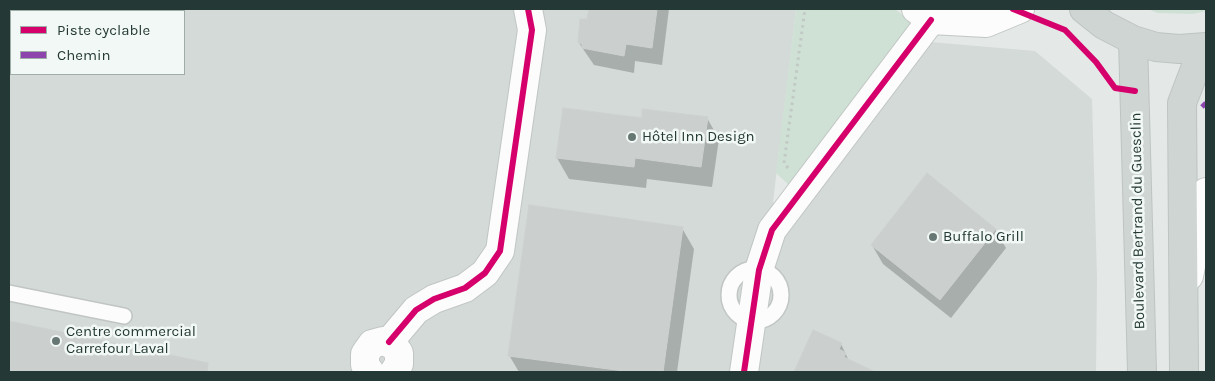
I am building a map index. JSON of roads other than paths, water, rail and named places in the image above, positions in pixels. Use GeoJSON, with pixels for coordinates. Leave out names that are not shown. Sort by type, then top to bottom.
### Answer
{"type":"FeatureCollection","features":[{"type":"Feature","properties":{"kind":"main road"},"geometry":{"type":"LineString","coordinates":[[1084,9],[1104,25],[1133,40],[1156,47],[1179,49],[1205,47],[1182,103],[1184,372]]}},
{"type":"Feature","properties":{"kind":"main road","name":"Boulevard Bertrand du Guesclin"},"geometry":{"type":"LineString","coordinates":[[1133,40],[1142,372]]}},
{"type":"Feature","properties":{"kind":"street"},"geometry":{"type":"LineString","coordinates":[[388,342],[416,310],[434,299],[465,288],[485,273],[500,251],[532,30],[528,9]]}},
{"type":"Feature","properties":{"kind":"street"},"geometry":{"type":"LineString","coordinates":[[744,372],[759,270],[772,230],[924,14],[986,23],[1020,9]]}},
{"type":"Feature","properties":{"kind":"street"},"geometry":{"type":"LineString","coordinates":[[1184,305],[1206,192]]}},
{"type":"Feature","properties":{"kind":"street"},"geometry":{"type":"LineString","coordinates":[[370,372],[364,360],[368,348],[377,342],[388,342],[399,353],[397,371]]}},
{"type":"Feature","properties":{"kind":"lane"},"geometry":{"type":"LineString","coordinates":[[9,293],[124,316]]}},
{"type":"Feature","properties":{"kind":"place","name":"Hôtel Inn Design"},"geometry":{"type":"Point","coordinates":[632,137]}},
{"type":"Feature","properties":{"kind":"place","name":"Buffalo Grill"},"geometry":{"type":"Point","coordinates":[933,237]}},
{"type":"Feature","properties":{"kind":"place","name":"Centre commercial Carrefour Laval"},"geometry":{"type":"Point","coordinates":[56,341]}}]}
